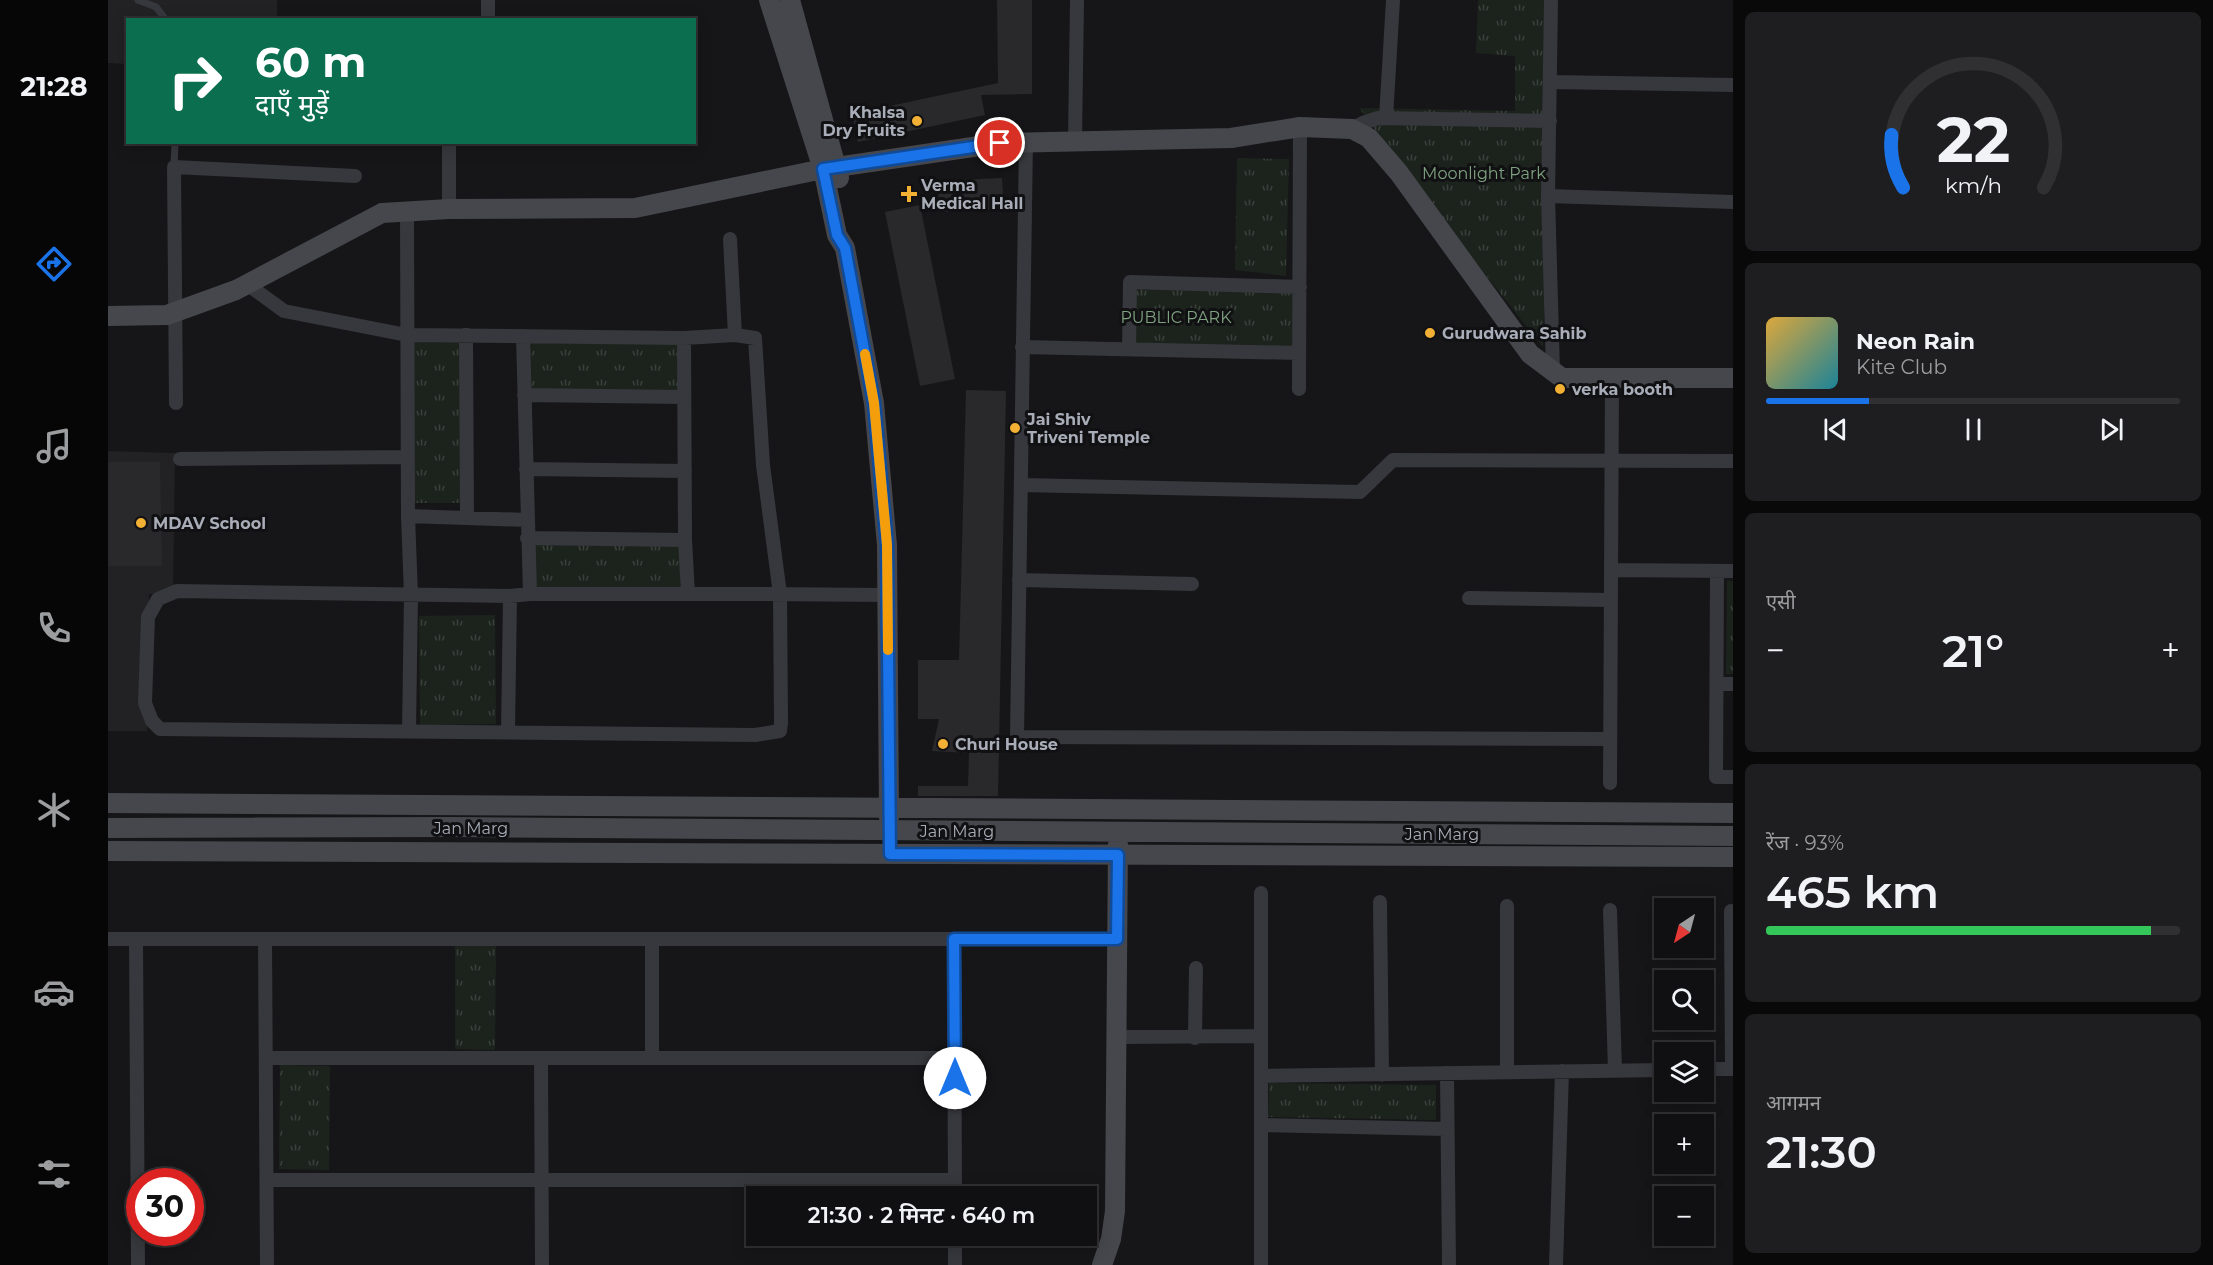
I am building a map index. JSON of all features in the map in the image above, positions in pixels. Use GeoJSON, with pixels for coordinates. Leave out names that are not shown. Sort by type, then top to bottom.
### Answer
{"type":"FeatureCollection","features":[{"type":"Feature","properties":{"kind":"street"},"geometry":{"type":"LineString","coordinates":[[488,0],[488,18]]}},
{"type":"Feature","properties":{"kind":"street"},"geometry":{"type":"LineString","coordinates":[[769,0],[830,168]]}},
{"type":"Feature","properties":{"kind":"street"},"geometry":{"type":"LineString","coordinates":[[790,0],[830,168],[850,236],[845,248],[874,403],[887,545],[890,854]]}},
{"type":"Feature","properties":{"kind":"street"},"geometry":{"type":"LineString","coordinates":[[1075,141],[1077,0]]}},
{"type":"Feature","properties":{"kind":"street"},"geometry":{"type":"LineString","coordinates":[[1386,118],[1393,0]]}},
{"type":"Feature","properties":{"kind":"street"},"geometry":{"type":"LineString","coordinates":[[1551,0],[1548,196],[1553,371]]}},
{"type":"Feature","properties":{"kind":"street"},"geometry":{"type":"LineString","coordinates":[[1551,82],[1733,85]]}},
{"type":"Feature","properties":{"kind":"street"},"geometry":{"type":"LineString","coordinates":[[1352,129],[1371,120],[1386,118],[1550,121]]}},
{"type":"Feature","properties":{"kind":"street"},"geometry":{"type":"LineString","coordinates":[[1299,389],[1300,127]]}},
{"type":"Feature","properties":{"kind":"street"},"geometry":{"type":"LineString","coordinates":[[108,316],[167,315],[247,284],[382,213],[449,209],[635,208],[830,168],[1000,143],[1230,138],[1300,127],[1352,129],[1370,138],[1399,173],[1530,354],[1562,378],[1733,378]]}},
{"type":"Feature","properties":{"kind":"street"},"geometry":{"type":"LineString","coordinates":[[1026,142],[1017,737],[1610,739]]}},
{"type":"Feature","properties":{"kind":"street"},"geometry":{"type":"LineString","coordinates":[[449,144],[449,209]]}},
{"type":"Feature","properties":{"kind":"street"},"geometry":{"type":"LineString","coordinates":[[176,403],[174,167],[355,176]]}},
{"type":"Feature","properties":{"kind":"street"},"geometry":{"type":"LineString","coordinates":[[1548,196],[1733,201]]}},
{"type":"Feature","properties":{"kind":"street"},"geometry":{"type":"LineString","coordinates":[[406,212],[408,516],[411,595],[409,730]]}},
{"type":"Feature","properties":{"kind":"street"},"geometry":{"type":"LineString","coordinates":[[730,239],[735,335]]}},
{"type":"Feature","properties":{"kind":"street"},"geometry":{"type":"LineString","coordinates":[[1129,349],[1130,282],[1300,287]]}},
{"type":"Feature","properties":{"kind":"street"},"geometry":{"type":"LineString","coordinates":[[247,284],[284,311],[407,335],[684,338],[735,335],[755,338],[763,465],[780,594],[780,731],[755,735],[160,729],[152,721],[145,703],[148,617],[158,599],[177,591],[510,596],[530,594],[780,594],[887,595]]}},
{"type":"Feature","properties":{"kind":"street"},"geometry":{"type":"LineString","coordinates":[[466,335],[467,518]]}},
{"type":"Feature","properties":{"kind":"street"},"geometry":{"type":"LineString","coordinates":[[523,336],[530,594]]}},
{"type":"Feature","properties":{"kind":"street"},"geometry":{"type":"LineString","coordinates":[[684,338],[685,540],[688,594]]}},
{"type":"Feature","properties":{"kind":"street"},"geometry":{"type":"LineString","coordinates":[[1022,347],[1299,353]]}},
{"type":"Feature","properties":{"kind":"street"},"geometry":{"type":"LineString","coordinates":[[1610,783],[1612,378]]}},
{"type":"Feature","properties":{"kind":"street"},"geometry":{"type":"LineString","coordinates":[[524,395],[684,397]]}},
{"type":"Feature","properties":{"kind":"street"},"geometry":{"type":"LineString","coordinates":[[180,459],[408,457]]}},
{"type":"Feature","properties":{"kind":"street"},"geometry":{"type":"LineString","coordinates":[[1020,485],[1360,492],[1393,460],[1733,462]]}},
{"type":"Feature","properties":{"kind":"street"},"geometry":{"type":"LineString","coordinates":[[526,469],[685,471]]}},
{"type":"Feature","properties":{"kind":"street"},"geometry":{"type":"LineString","coordinates":[[408,516],[527,520]]}},
{"type":"Feature","properties":{"kind":"street"},"geometry":{"type":"LineString","coordinates":[[527,538],[685,540]]}},
{"type":"Feature","properties":{"kind":"street"},"geometry":{"type":"LineString","coordinates":[[1611,570],[1733,571]]}},
{"type":"Feature","properties":{"kind":"street"},"geometry":{"type":"LineString","coordinates":[[1717,571],[1716,777],[1733,777]]}},
{"type":"Feature","properties":{"kind":"street"},"geometry":{"type":"LineString","coordinates":[[1019,580],[1192,584]]}},
{"type":"Feature","properties":{"kind":"street"},"geometry":{"type":"LineString","coordinates":[[508,731],[510,596]]}},
{"type":"Feature","properties":{"kind":"street"},"geometry":{"type":"LineString","coordinates":[[1469,598],[1611,600]]}},
{"type":"Feature","properties":{"kind":"street"},"geometry":{"type":"LineString","coordinates":[[1717,684],[1733,684]]}},
{"type":"Feature","properties":{"kind":"street"},"geometry":{"type":"LineString","coordinates":[[108,803],[1733,813]]}},
{"type":"Feature","properties":{"kind":"street","name":"Jan Marg"},"geometry":{"type":"LineString","coordinates":[[108,828],[889,830],[1733,836]]}},
{"type":"Feature","properties":{"kind":"street"},"geometry":{"type":"LineString","coordinates":[[1102,1265],[1111,1239],[1115,1210],[1118,832]]}},
{"type":"Feature","properties":{"kind":"street","name":"Jan Marg"},"geometry":{"type":"LineString","coordinates":[[108,851],[1733,857]]}},
{"type":"Feature","properties":{"kind":"street"},"geometry":{"type":"LineString","coordinates":[[1261,893],[1261,1265]]}},
{"type":"Feature","properties":{"kind":"street"},"geometry":{"type":"LineString","coordinates":[[1380,902],[1382,1075]]}},
{"type":"Feature","properties":{"kind":"street"},"geometry":{"type":"LineString","coordinates":[[1507,906],[1507,1072]]}},
{"type":"Feature","properties":{"kind":"street"},"geometry":{"type":"LineString","coordinates":[[1610,910],[1615,1070]]}},
{"type":"Feature","properties":{"kind":"street"},"geometry":{"type":"LineString","coordinates":[[1714,1069],[1732,1069],[1731,911]]}},
{"type":"Feature","properties":{"kind":"street"},"geometry":{"type":"LineString","coordinates":[[108,939],[1117,939]]}},
{"type":"Feature","properties":{"kind":"street"},"geometry":{"type":"LineString","coordinates":[[136,939],[138,1265]]}},
{"type":"Feature","properties":{"kind":"street"},"geometry":{"type":"LineString","coordinates":[[265,939],[267,1265]]}},
{"type":"Feature","properties":{"kind":"street"},"geometry":{"type":"LineString","coordinates":[[652,939],[652,1058]]}},
{"type":"Feature","properties":{"kind":"street"},"geometry":{"type":"LineString","coordinates":[[954,939],[956,1186]]}},
{"type":"Feature","properties":{"kind":"street"},"geometry":{"type":"LineString","coordinates":[[1195,1038],[1196,968]]}},
{"type":"Feature","properties":{"kind":"street"},"geometry":{"type":"LineString","coordinates":[[1116,1037],[1260,1036]]}},
{"type":"Feature","properties":{"kind":"street"},"geometry":{"type":"LineString","coordinates":[[266,1058],[955,1058]]}},
{"type":"Feature","properties":{"kind":"street"},"geometry":{"type":"LineString","coordinates":[[541,1059],[542,1265]]}},
{"type":"Feature","properties":{"kind":"street"},"geometry":{"type":"LineString","coordinates":[[1261,1076],[1654,1070]]}},
{"type":"Feature","properties":{"kind":"street"},"geometry":{"type":"LineString","coordinates":[[1556,1265],[1562,1071]]}},
{"type":"Feature","properties":{"kind":"street"},"geometry":{"type":"LineString","coordinates":[[1447,1073],[1449,1265]]}},
{"type":"Feature","properties":{"kind":"street"},"geometry":{"type":"LineString","coordinates":[[1261,1125],[1447,1129]]}},
{"type":"Feature","properties":{"kind":"street"},"geometry":{"type":"LineString","coordinates":[[267,1180],[956,1180]]}},
{"type":"Feature","properties":{"kind":"street"},"geometry":{"type":"LineString","coordinates":[[955,1246],[955,1265]]}},
{"type":"Feature","properties":{"kind":"lane"},"geometry":{"type":"LineString","coordinates":[[138,0],[156,7],[164,18]]}},
{"type":"Feature","properties":{"kind":"lane"},"geometry":{"type":"LineString","coordinates":[[174,167],[175,144]]}},
{"type":"Feature","properties":{"kind":"shaded area"},"geometry":{"type":"Polygon","coordinates":[[[108,0],[277,0],[277,18],[126,18],[126,64],[108,63],[108,0]]]}},
{"type":"Feature","properties":{"kind":"shaded area","name":"MDAV School"},"geometry":{"type":"Polygon","coordinates":[[[108,451],[175,453],[173,594],[149,594],[147,731],[108,731],[108,451]]]}},
{"type":"Feature","properties":{"kind":"green space","name":"Moonlight Park"},"geometry":{"type":"Polygon","coordinates":[[[1478,0],[1552,0],[1543,347],[1430,205],[1359,108],[1515,111],[1515,56],[1476,53],[1478,0]]]}},
{"type":"Feature","properties":{"kind":"green space"},"geometry":{"type":"Polygon","coordinates":[[[1237,158],[1289,159],[1286,276],[1235,270],[1237,158]]]}},
{"type":"Feature","properties":{"kind":"green space","name":"PUBLIC PARK"},"geometry":{"type":"Polygon","coordinates":[[[1130,282],[1300,287],[1299,353],[1129,349],[1130,282]]]}},
{"type":"Feature","properties":{"kind":"green space"},"geometry":{"type":"Polygon","coordinates":[[[413,339],[461,339],[461,503],[414,503],[413,339]]]}},
{"type":"Feature","properties":{"kind":"green space"},"geometry":{"type":"Polygon","coordinates":[[[530,342],[679,343],[679,391],[530,390],[530,342]]]}},
{"type":"Feature","properties":{"kind":"green space"},"geometry":{"type":"Polygon","coordinates":[[[533,544],[680,544],[680,599],[533,598],[533,544]]]}},
{"type":"Feature","properties":{"kind":"green space"},"geometry":{"type":"Polygon","coordinates":[[[1727,581],[1733,581],[1733,674],[1726,674],[1727,581]]]}},
{"type":"Feature","properties":{"kind":"green space"},"geometry":{"type":"Polygon","coordinates":[[[495,615],[496,724],[420,725],[419,616],[495,615]]]}},
{"type":"Feature","properties":{"kind":"green space"},"geometry":{"type":"Polygon","coordinates":[[[455,944],[496,946],[495,1050],[455,1049],[455,944]]]}},
{"type":"Feature","properties":{"kind":"green space"},"geometry":{"type":"Polygon","coordinates":[[[280,1065],[330,1066],[329,1170],[279,1169],[280,1065]]]}},
{"type":"Feature","properties":{"kind":"green space"},"geometry":{"type":"Polygon","coordinates":[[[1269,1083],[1436,1085],[1436,1120],[1268,1117],[1269,1083]]]}},
{"type":"Feature","properties":{"kind":"building"},"geometry":{"type":"Polygon","coordinates":[[[997,0],[1032,0],[1032,94],[981,95],[985,115],[858,142],[852,114],[998,83],[997,0]]]}},
{"type":"Feature","properties":{"kind":"building"},"geometry":{"type":"Polygon","coordinates":[[[1002,178],[1004,209],[939,212],[938,181],[1002,178]]]}},
{"type":"Feature","properties":{"kind":"building"},"geometry":{"type":"Polygon","coordinates":[[[920,205],[955,379],[920,386],[885,212],[920,205]]]}},
{"type":"Feature","properties":{"kind":"building"},"geometry":{"type":"Polygon","coordinates":[[[966,390],[1006,391],[998,796],[918,796],[918,786],[968,786],[969,753],[932,751],[939,719],[918,719],[918,660],[959,660],[966,390]]]}},
{"type":"Feature","properties":{"kind":"building"},"geometry":{"type":"Polygon","coordinates":[[[108,462],[160,462],[162,566],[108,566],[108,462]]]}},
{"type":"Feature","properties":{"kind":"slow traffic"},"geometry":{"type":"LineString","coordinates":[[865,354],[874,403],[887,545],[888,650]]}},
{"type":"Feature","properties":{"kind":"place","name":"Khalsa Dry Fruits"},"geometry":{"type":"Point","coordinates":[917,121]}},
{"type":"Feature","properties":{"kind":"place","name":"Verma Medical Hall"},"geometry":{"type":"Point","coordinates":[909,194]}},
{"type":"Feature","properties":{"kind":"place","name":"Gurudwara Sahib"},"geometry":{"type":"Point","coordinates":[1430,333]}},
{"type":"Feature","properties":{"kind":"place","name":"verka booth"},"geometry":{"type":"Point","coordinates":[1560,389]}},
{"type":"Feature","properties":{"kind":"place","name":"Jai Shiv Triveni Temple"},"geometry":{"type":"Point","coordinates":[1015,428]}},
{"type":"Feature","properties":{"kind":"place","name":"MDAV School"},"geometry":{"type":"Point","coordinates":[141,523]}},
{"type":"Feature","properties":{"kind":"place","name":"Churi House"},"geometry":{"type":"Point","coordinates":[943,744]}},
{"type":"Feature","properties":{"kind":"route"},"geometry":{"type":"LineString","coordinates":[[955,1078],[954,939],[1117,939],[1118,855],[890,854],[887,545],[874,403],[845,248],[837,235],[823,169],[1000,143]]}}]}
